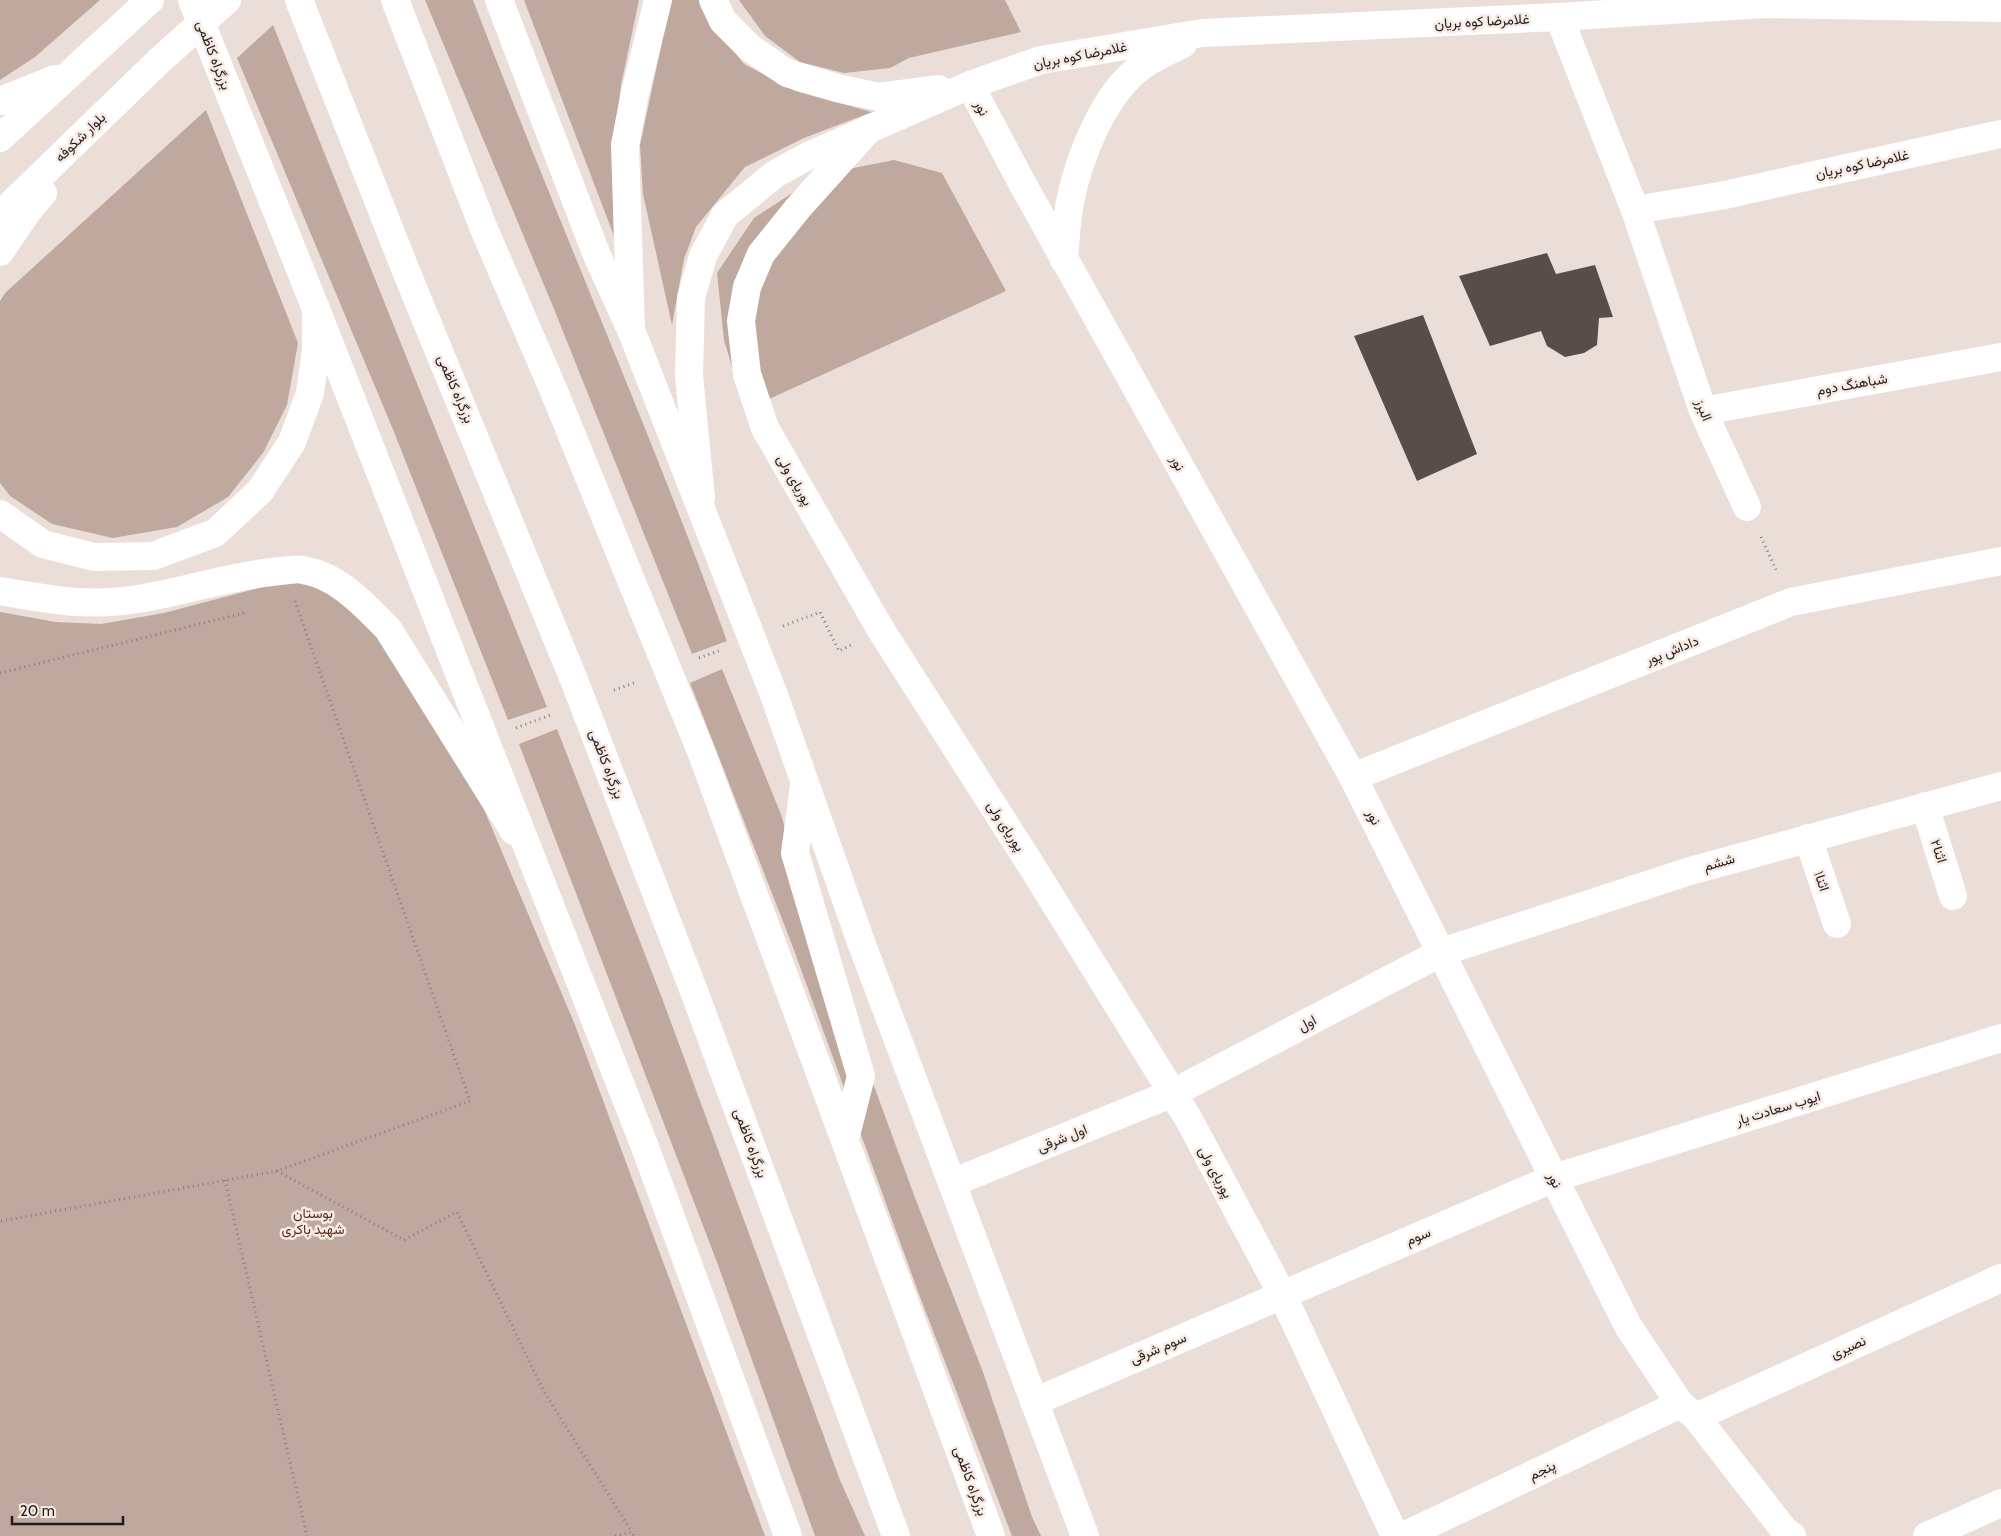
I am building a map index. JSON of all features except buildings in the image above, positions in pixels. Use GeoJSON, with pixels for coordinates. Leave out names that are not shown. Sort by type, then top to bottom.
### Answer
{"type":"FeatureCollection","features":[{"type":"Feature","properties":{"kind":"main road","name":"بزرگراه کاظمی"},"geometry":{"type":"LineString","coordinates":[[192,0],[316,309],[646,1147],[788,1536]]}},
{"type":"Feature","properties":{"kind":"main road"},"geometry":{"type":"LineString","coordinates":[[0,252],[27,212],[152,68],[227,0]]}},
{"type":"Feature","properties":{"kind":"main road","name":"بزرگراه کاظمی"},"geometry":{"type":"LineString","coordinates":[[299,0],[406,271],[574,680],[696,994],[896,1536]]}},
{"type":"Feature","properties":{"kind":"main road","name":"بزرگراه کاظمی"},"geometry":{"type":"LineString","coordinates":[[394,0],[481,220],[553,389],[702,754],[991,1536]]}},
{"type":"Feature","properties":{"kind":"main road"},"geometry":{"type":"LineString","coordinates":[[499,0],[596,252],[631,330],[774,695],[861,942],[1086,1536]]}},
{"type":"Feature","properties":{"kind":"main road"},"geometry":{"type":"LineString","coordinates":[[631,330],[626,145],[635,92],[658,0]]}},
{"type":"Feature","properties":{"kind":"main road"},"geometry":{"type":"LineString","coordinates":[[713,0],[722,21],[750,48],[787,73],[837,88],[878,97],[970,85]]}},
{"type":"Feature","properties":{"kind":"main road","name":"غلامرضا کوه بریان"},"geometry":{"type":"LineString","coordinates":[[970,85],[1041,60],[1202,33],[1559,17],[1765,2],[2001,8]]}},
{"type":"Feature","properties":{"kind":"main road"},"geometry":{"type":"LineString","coordinates":[[0,138],[144,6]]}},
{"type":"Feature","properties":{"kind":"main road","name":"البرز"},"geometry":{"type":"LineString","coordinates":[[1559,17],[1635,210],[1703,411],[1747,507]]}},
{"type":"Feature","properties":{"kind":"main road"},"geometry":{"type":"LineString","coordinates":[[1064,260],[1069,203],[1084,156],[1102,114],[1120,87],[1142,66],[1202,33]]}},
{"type":"Feature","properties":{"kind":"main road","name":"بلوار شکوفه"},"geometry":{"type":"LineString","coordinates":[[0,215],[152,68]]}},
{"type":"Feature","properties":{"kind":"main road"},"geometry":{"type":"LineString","coordinates":[[0,101],[70,73]]}},
{"type":"Feature","properties":{"kind":"main road"},"geometry":{"type":"LineString","coordinates":[[702,512],[689,376],[690,298],[703,256],[725,216],[752,191],[776,174],[808,156],[970,85]]}},
{"type":"Feature","properties":{"kind":"main road","name":"نور"},"geometry":{"type":"LineString","coordinates":[[970,85],[1064,260],[1354,777],[1628,1326],[1688,1410],[1784,1534]]}},
{"type":"Feature","properties":{"kind":"main road","name":"پوریای ولی"},"geometry":{"type":"LineString","coordinates":[[869,129],[798,208],[761,254],[747,287],[742,321],[747,374],[765,428],[880,630],[1031,865],[1173,1093],[1282,1294],[1394,1536]]}},
{"type":"Feature","properties":{"kind":"main road","name":"غلامرضا کوه بریان"},"geometry":{"type":"LineString","coordinates":[[1635,210],[1720,196],[2001,134]]}},
{"type":"Feature","properties":{"kind":"main road"},"geometry":{"type":"LineString","coordinates":[[0,514],[43,544],[94,557],[153,556],[215,533],[260,491],[292,442],[310,393],[316,350],[316,309]]}},
{"type":"Feature","properties":{"kind":"main road","name":"شباهنگ دوم"},"geometry":{"type":"LineString","coordinates":[[1703,411],[2001,358]]}},
{"type":"Feature","properties":{"kind":"main road","name":"داداش پور"},"geometry":{"type":"LineString","coordinates":[[1354,777],[1791,602],[2001,561]]}},
{"type":"Feature","properties":{"kind":"main road"},"geometry":{"type":"LineString","coordinates":[[0,591],[56,602],[100,604],[148,597],[259,573],[301,569],[334,580],[361,601],[388,629],[536,868]]}},
{"type":"Feature","properties":{"kind":"main road"},"geometry":{"type":"LineString","coordinates":[[804,780],[795,853],[861,1076],[845,1139]]}},
{"type":"Feature","properties":{"kind":"main road","name":"ششم"},"geometry":{"type":"LineString","coordinates":[[1442,952],[1690,870],[2001,786]]}},
{"type":"Feature","properties":{"kind":"main road","name":"اثنا۲"},"geometry":{"type":"LineString","coordinates":[[1925,806],[1953,896]]}},
{"type":"Feature","properties":{"kind":"main road","name":"اثنا۱"},"geometry":{"type":"LineString","coordinates":[[1808,838],[1837,924]]}},
{"type":"Feature","properties":{"kind":"main road","name":"اول"},"geometry":{"type":"LineString","coordinates":[[1173,1093],[1442,952]]}},
{"type":"Feature","properties":{"kind":"main road","name":"ایوب سعادت یار"},"geometry":{"type":"LineString","coordinates":[[1554,1178],[2001,1038]]}},
{"type":"Feature","properties":{"kind":"main road","name":"اول شرقی"},"geometry":{"type":"LineString","coordinates":[[952,1183],[1173,1093]]}},
{"type":"Feature","properties":{"kind":"main road","name":"سوم"},"geometry":{"type":"LineString","coordinates":[[1282,1294],[1554,1178]]}},
{"type":"Feature","properties":{"kind":"main road","name":"نصیری"},"geometry":{"type":"LineString","coordinates":[[1688,1410],[2001,1278]]}},
{"type":"Feature","properties":{"kind":"main road","name":"سوم شرقی"},"geometry":{"type":"LineString","coordinates":[[1034,1402],[1282,1294]]}},
{"type":"Feature","properties":{"kind":"main road","name":"پنجم"},"geometry":{"type":"LineString","coordinates":[[1404,1536],[1688,1410]]}},
{"type":"Feature","properties":{"kind":"main road"},"geometry":{"type":"LineString","coordinates":[[1926,1536],[2001,1503]]}},
{"type":"Feature","properties":{"kind":"path"},"geometry":{"type":"LineString","coordinates":[[1747,507],[1791,602]]}},
{"type":"Feature","properties":{"kind":"path"},"geometry":{"type":"LineString","coordinates":[[0,1220],[277,1171],[470,1101],[295,600],[286,603]]}},
{"type":"Feature","properties":{"kind":"path"},"geometry":{"type":"LineString","coordinates":[[0,673],[248,612]]}},
{"type":"Feature","properties":{"kind":"path"},"geometry":{"type":"LineString","coordinates":[[773,630],[820,612],[839,651]]}},
{"type":"Feature","properties":{"kind":"path"},"geometry":{"type":"LineString","coordinates":[[690,662],[727,648]]}},
{"type":"Feature","properties":{"kind":"path"},"geometry":{"type":"LineString","coordinates":[[606,694],[643,680]]}},
{"type":"Feature","properties":{"kind":"path"},"geometry":{"type":"LineString","coordinates":[[512,729],[559,712]]}},
{"type":"Feature","properties":{"kind":"path"},"geometry":{"type":"LineString","coordinates":[[277,1171],[404,1240],[457,1212],[543,1390],[634,1536]]}},
{"type":"Feature","properties":{"kind":"path"},"geometry":{"type":"LineString","coordinates":[[225,1180],[307,1536]]}},
{"type":"Feature","properties":{"kind":"path"},"geometry":{"type":"LineString","coordinates":[[615,1536],[632,1532]]}},
{"type":"Feature","properties":{"kind":"green space"},"geometry":{"type":"Polygon","coordinates":[[[0,0],[100,0],[35,57],[0,80],[0,0]]]}},
{"type":"Feature","properties":{"kind":"green space"},"geometry":{"type":"Polygon","coordinates":[[[425,0],[473,0],[666,480],[727,641],[692,654],[554,309],[425,0]]]}},
{"type":"Feature","properties":{"kind":"green space"},"geometry":{"type":"Polygon","coordinates":[[[524,0],[639,0],[621,85],[612,160],[614,236],[524,0]]]}},
{"type":"Feature","properties":{"kind":"green space"},"geometry":{"type":"Polygon","coordinates":[[[671,0],[700,0],[709,19],[744,64],[795,91],[872,112],[804,138],[745,167],[696,227],[684,259],[672,325],[643,194],[640,145],[671,0]]]}},
{"type":"Feature","properties":{"kind":"green space"},"geometry":{"type":"Polygon","coordinates":[[[739,0],[1005,0],[1021,32],[909,58],[890,68],[844,73],[800,62],[765,36],[739,0]]]}},
{"type":"Feature","properties":{"kind":"green space"},"geometry":{"type":"Polygon","coordinates":[[[273,25],[547,707],[508,720],[392,427],[237,58],[273,25]]]}},
{"type":"Feature","properties":{"kind":"green space"},"geometry":{"type":"Polygon","coordinates":[[[206,110],[298,343],[287,405],[263,453],[228,497],[177,527],[113,538],[52,524],[10,496],[0,483],[0,301],[5,293],[206,110]]]}},
{"type":"Feature","properties":{"kind":"green space"},"geometry":{"type":"Polygon","coordinates":[[[894,160],[942,173],[1006,291],[745,410],[724,340],[717,273],[754,218],[800,188],[839,171],[894,160]]]}},
{"type":"Feature","properties":{"kind":"green space","name":"بوستان شهید باکری"},"geometry":{"type":"Polygon","coordinates":[[[282,582],[316,584],[369,626],[403,669],[483,807],[575,1025],[765,1536],[0,1536],[0,612],[56,622],[101,624],[164,613],[282,582]]]}},
{"type":"Feature","properties":{"kind":"green space"},"geometry":{"type":"Polygon","coordinates":[[[722,669],[780,812],[823,947],[914,1195],[983,1372],[1032,1517],[1041,1536],[1012,1536],[920,1297],[791,942],[690,683],[722,669]]]}},
{"type":"Feature","properties":{"kind":"green space"},"geometry":{"type":"Polygon","coordinates":[[[557,729],[662,998],[840,1480],[865,1536],[815,1536],[718,1265],[519,744],[557,729]]]}}]}
